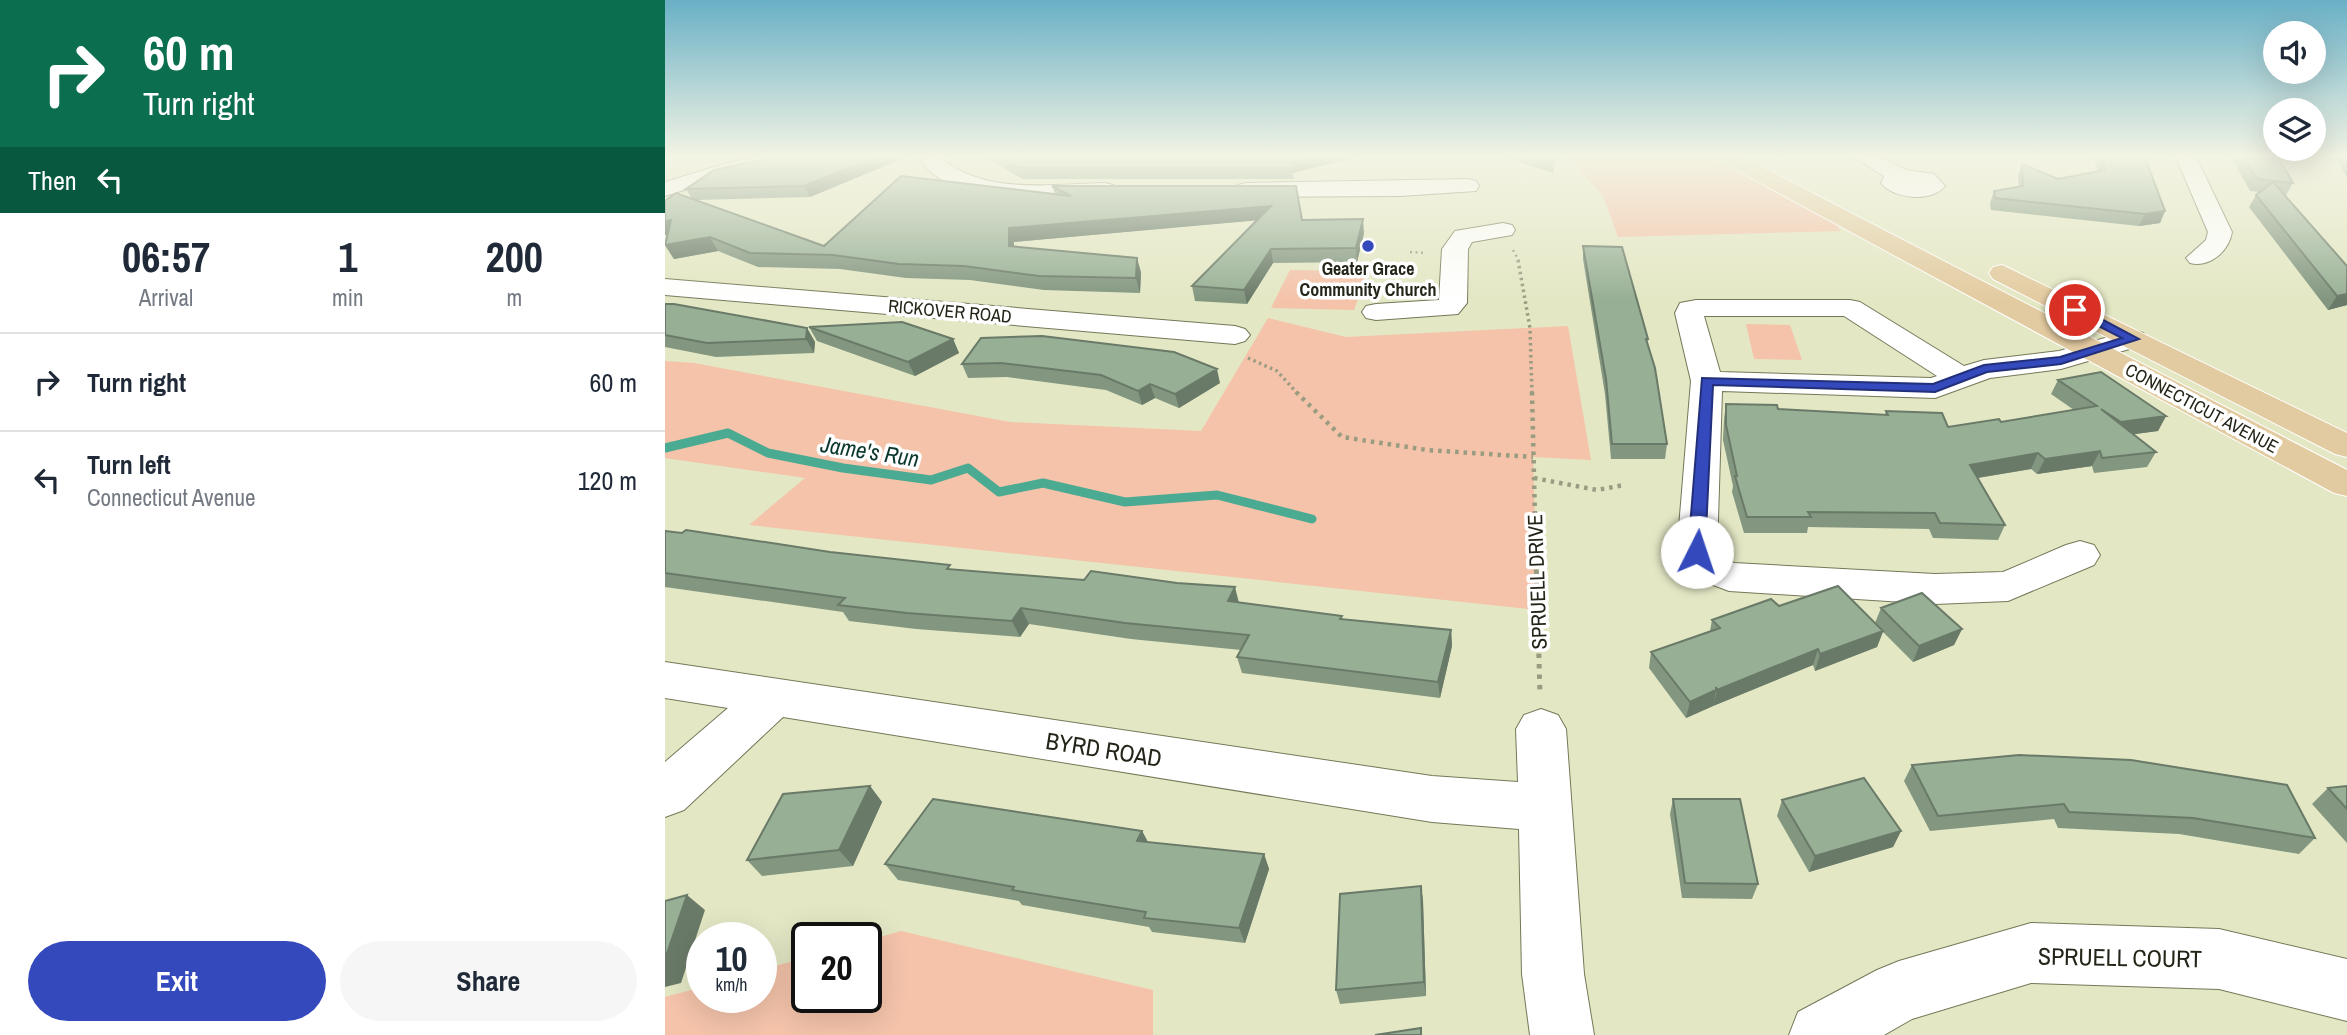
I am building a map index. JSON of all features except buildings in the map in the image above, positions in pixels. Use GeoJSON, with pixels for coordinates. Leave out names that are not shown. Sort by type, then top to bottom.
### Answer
{"type":"FeatureCollection","features":[{"type":"Feature","properties":{"kind":"main road","name":"CONNECTICUT AVENUE"},"geometry":{"type":"LineString","coordinates":[[1814,203],[2347,485]]}},
{"type":"Feature","properties":{"kind":"main road","name":"CONNECTICUT AVENUE"},"geometry":{"type":"LineString","coordinates":[[1863,203],[2347,447]]}},
{"type":"Feature","properties":{"kind":"street"},"geometry":{"type":"LineString","coordinates":[[1376,312],[1448,308],[1453,303],[1455,249],[1464,236],[1498,222],[1482,203]]}},
{"type":"Feature","properties":{"kind":"street"},"geometry":{"type":"LineString","coordinates":[[2199,258],[2218,243],[2220,232],[2207,203]]}},
{"type":"Feature","properties":{"kind":"street","name":"RICKOVER ROAD"},"geometry":{"type":"LineString","coordinates":[[665,287],[1238,346]]}},
{"type":"Feature","properties":{"kind":"street"},"geometry":{"type":"LineString","coordinates":[[1961,378],[1850,308],[1690,309],[1707,381],[1697,552],[1706,567],[1728,578],[1935,589],[2008,586],[2080,555]]}},
{"type":"Feature","properties":{"kind":"street"},"geometry":{"type":"LineString","coordinates":[[1707,381],[1935,388],[1984,369],[2061,360],[2133,339]]}},
{"type":"Feature","properties":{"kind":"street","name":"BYRD ROAD"},"geometry":{"type":"LineString","coordinates":[[665,681],[1432,799],[1543,808]]}},
{"type":"Feature","properties":{"kind":"street"},"geometry":{"type":"LineString","coordinates":[[665,794],[773,698]]}},
{"type":"Feature","properties":{"kind":"street"},"geometry":{"type":"LineString","coordinates":[[1541,729],[1553,974],[1562,1035]]}},
{"type":"Feature","properties":{"kind":"street","name":"SPRUELL COURT"},"geometry":{"type":"LineString","coordinates":[[1821,1035],[1899,992],[2031,953],[2219,959],[2347,990]]}},
{"type":"Feature","properties":{"kind":"path","name":"SPRUELL DRIVE"},"geometry":{"type":"LineString","coordinates":[[1498,222],[1521,266],[1530,328],[1541,729]]}},
{"type":"Feature","properties":{"kind":"path"},"geometry":{"type":"LineString","coordinates":[[1410,253],[1428,253]]}},
{"type":"Feature","properties":{"kind":"path"},"geometry":{"type":"LineString","coordinates":[[1238,346],[1254,359],[1277,371],[1342,437],[1427,450],[1533,457]]}},
{"type":"Feature","properties":{"kind":"path"},"geometry":{"type":"LineString","coordinates":[[1534,478],[1597,490],[1624,485]]}},
{"type":"Feature","properties":{"kind":"shaded area"},"geometry":{"type":"Polygon","coordinates":[[[1606,203],[1815,203],[1841,217],[1838,228],[1842,231],[1618,237],[1606,203]]]}},
{"type":"Feature","properties":{"kind":"shaded area"},"geometry":{"type":"Polygon","coordinates":[[[1290,270],[1368,271],[1354,310],[1271,308],[1290,270]]]}},
{"type":"Feature","properties":{"kind":"shaded area"},"geometry":{"type":"Polygon","coordinates":[[[1268,318],[1346,337],[1568,326],[1591,460],[1533,457],[1538,610],[749,525],[805,478],[665,458],[665,361],[694,363],[1010,422],[1201,431],[1268,318]]]}},
{"type":"Feature","properties":{"kind":"shaded area"},"geometry":{"type":"Polygon","coordinates":[[[1746,324],[1790,325],[1802,360],[1754,359],[1746,324]]]}},
{"type":"Feature","properties":{"kind":"shaded area"},"geometry":{"type":"Polygon","coordinates":[[[901,931],[1153,990],[1153,1035],[665,1035],[665,997],[686,991],[686,1013],[777,1013],[777,965],[791,962],[791,1013],[882,1013],[882,936],[901,931]]]}},
{"type":"Feature","properties":{"kind":"waterway","name":"Jame's Run"},"geometry":{"type":"LineString","coordinates":[[665,448],[728,433],[768,453],[843,468],[931,480],[968,468],[999,492],[1043,483],[1125,502],[1217,495],[1312,519]]}},
{"type":"Feature","properties":{"kind":"place","name":"Geater Grace Community Church"},"geometry":{"type":"Point","coordinates":[1368,246]}},
{"type":"Feature","properties":{"kind":"route"},"geometry":{"type":"LineString","coordinates":[[1697,552],[1707,381],[1935,388],[1984,369],[2061,360],[2133,339],[2075,310]]}}]}
